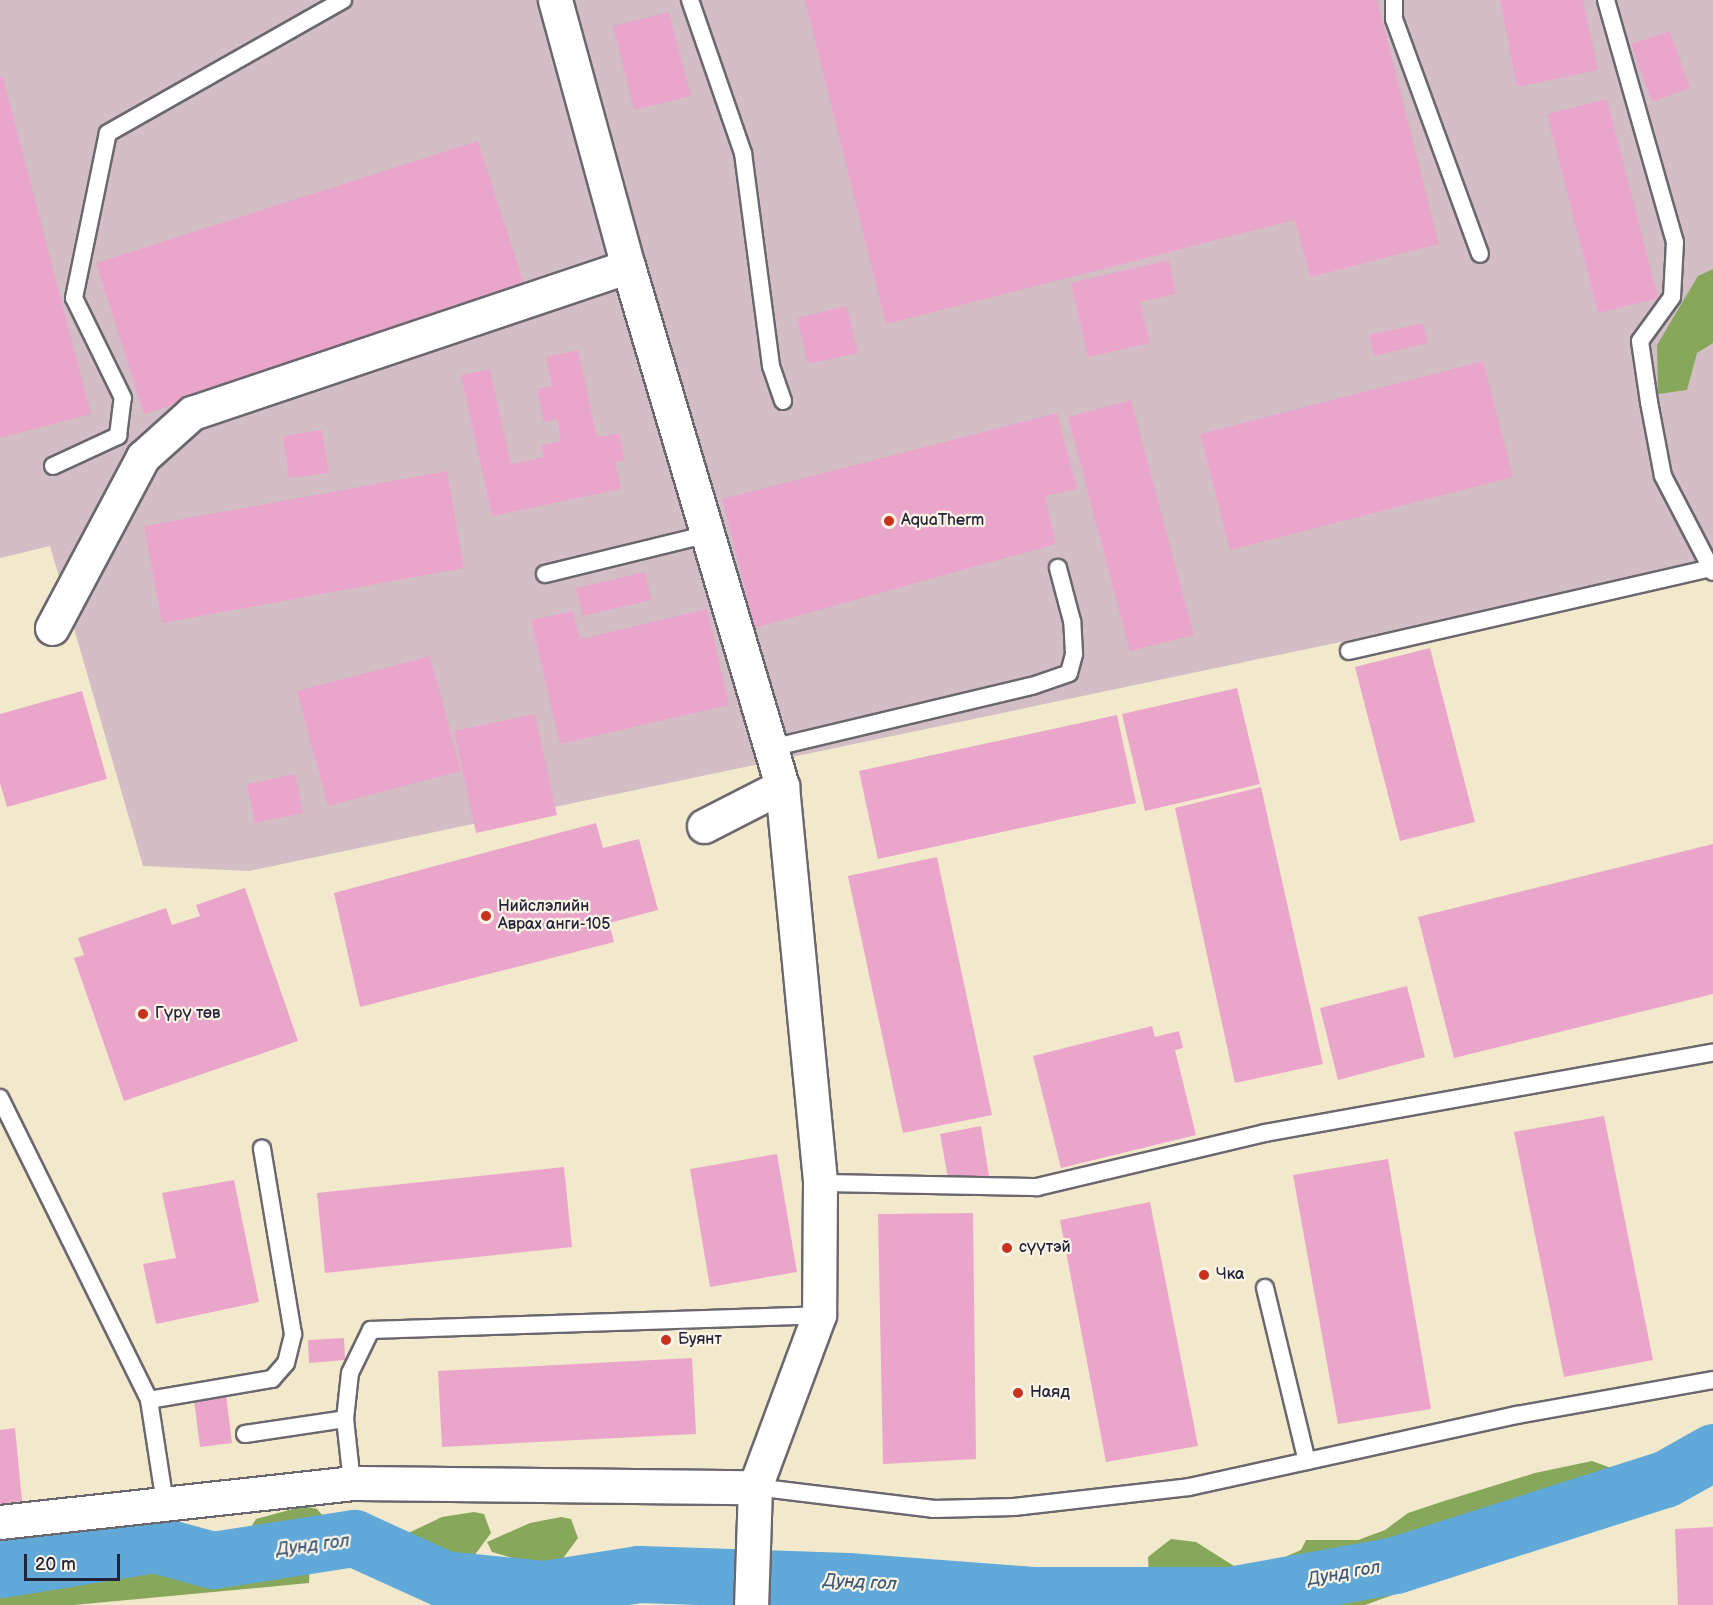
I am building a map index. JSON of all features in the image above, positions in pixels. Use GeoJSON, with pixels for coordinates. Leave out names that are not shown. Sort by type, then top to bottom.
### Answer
{"type":"FeatureCollection","features":[{"type":"Feature","properties":{"kind":"street"},"geometry":{"type":"LineString","coordinates":[[555,0],[628,266],[782,786],[820,1184],[819,1315],[754,1503],[751,1605]]}},
{"type":"Feature","properties":{"kind":"street"},"geometry":{"type":"LineString","coordinates":[[52,628],[143,457],[192,413],[628,266]]}},
{"type":"Feature","properties":{"kind":"street"},"geometry":{"type":"LineString","coordinates":[[705,826],[782,786]]}},
{"type":"Feature","properties":{"kind":"street"},"geometry":{"type":"LineString","coordinates":[[0,1522],[352,1483],[754,1503]]}},
{"type":"Feature","properties":{"kind":"lane"},"geometry":{"type":"LineString","coordinates":[[54,466],[118,436],[123,398],[74,298],[108,133],[343,0]]}},
{"type":"Feature","properties":{"kind":"lane"},"geometry":{"type":"LineString","coordinates":[[690,0],[743,153],[771,366],[783,401]]}},
{"type":"Feature","properties":{"kind":"lane"},"geometry":{"type":"LineString","coordinates":[[1394,0],[1394,19],[1480,254]]}},
{"type":"Feature","properties":{"kind":"lane"},"geometry":{"type":"LineString","coordinates":[[1349,651],[1711,571],[1663,476],[1649,402],[1640,341],[1672,297],[1675,242],[1606,0]]}},
{"type":"Feature","properties":{"kind":"lane"},"geometry":{"type":"LineString","coordinates":[[544,573],[709,534]]}},
{"type":"Feature","properties":{"kind":"lane"},"geometry":{"type":"LineString","coordinates":[[771,748],[1032,686],[1070,673],[1074,654],[1072,621],[1058,568]]}},
{"type":"Feature","properties":{"kind":"lane"},"geometry":{"type":"LineString","coordinates":[[820,1184],[1037,1187],[1265,1133],[1713,1052]]}},
{"type":"Feature","properties":{"kind":"lane"},"geometry":{"type":"LineString","coordinates":[[0,1098],[149,1400],[165,1503]]}},
{"type":"Feature","properties":{"kind":"lane"},"geometry":{"type":"LineString","coordinates":[[149,1400],[272,1379],[286,1363],[292,1334],[262,1149]]}},
{"type":"Feature","properties":{"kind":"lane"},"geometry":{"type":"LineString","coordinates":[[1265,1288],[1307,1461]]}},
{"type":"Feature","properties":{"kind":"lane"},"geometry":{"type":"LineString","coordinates":[[352,1483],[345,1419],[350,1373],[371,1330],[819,1315]]}},
{"type":"Feature","properties":{"kind":"lane"},"geometry":{"type":"LineString","coordinates":[[754,1503],[933,1509],[1014,1507],[1189,1487],[1517,1415],[1713,1380]]}},
{"type":"Feature","properties":{"kind":"lane"},"geometry":{"type":"LineString","coordinates":[[245,1434],[345,1419]]}},
{"type":"Feature","properties":{"kind":"shaded area"},"geometry":{"type":"Polygon","coordinates":[[[0,0],[1713,0],[1713,580],[1693,568],[249,871],[143,866],[50,546],[0,558],[0,0]]]}},
{"type":"Feature","properties":{"kind":"green space"},"geometry":{"type":"Polygon","coordinates":[[[1713,269],[1713,343],[1697,353],[1687,390],[1658,394],[1657,345],[1698,276],[1713,269]]]}},
{"type":"Feature","properties":{"kind":"green space"},"geometry":{"type":"Polygon","coordinates":[[[1592,1461],[1614,1469],[1611,1484],[1531,1507],[1506,1521],[1441,1541],[1295,1577],[1280,1576],[1287,1556],[1301,1550],[1306,1540],[1358,1540],[1385,1530],[1408,1513],[1535,1473],[1592,1461]]]}},
{"type":"Feature","properties":{"kind":"green space"},"geometry":{"type":"Polygon","coordinates":[[[304,1506],[317,1509],[325,1518],[324,1531],[318,1538],[265,1547],[252,1541],[251,1527],[256,1519],[304,1506]]]}},
{"type":"Feature","properties":{"kind":"green space"},"geometry":{"type":"Polygon","coordinates":[[[474,1512],[484,1514],[491,1533],[474,1556],[449,1560],[405,1547],[400,1537],[442,1517],[474,1512]]]}},
{"type":"Feature","properties":{"kind":"green space"},"geometry":{"type":"Polygon","coordinates":[[[1586,1515],[1533,1544],[1365,1605],[1313,1605],[1381,1577],[1586,1515]]]}},
{"type":"Feature","properties":{"kind":"green space"},"geometry":{"type":"Polygon","coordinates":[[[561,1517],[571,1519],[578,1538],[561,1561],[536,1565],[492,1552],[487,1542],[530,1523],[561,1517]]]}},
{"type":"Feature","properties":{"kind":"green space"},"geometry":{"type":"Polygon","coordinates":[[[1171,1539],[1196,1542],[1234,1566],[1237,1578],[1190,1585],[1158,1582],[1149,1576],[1148,1557],[1171,1539]]]}},
{"type":"Feature","properties":{"kind":"green space"},"geometry":{"type":"Polygon","coordinates":[[[120,1562],[310,1563],[309,1583],[74,1605],[0,1605],[0,1586],[120,1562]]]}},
{"type":"Feature","properties":{"kind":"green space"},"geometry":{"type":"Polygon","coordinates":[[[605,1586],[614,1588],[620,1605],[540,1605],[573,1591],[605,1586]]]}},
{"type":"Feature","properties":{"kind":"building"},"geometry":{"type":"Polygon","coordinates":[[[805,0],[1377,0],[1439,244],[1310,277],[1295,220],[886,324],[805,0]]]}},
{"type":"Feature","properties":{"kind":"building"},"geometry":{"type":"Polygon","coordinates":[[[1500,0],[1583,0],[1598,70],[1517,87],[1500,0]]]}},
{"type":"Feature","properties":{"kind":"building"},"geometry":{"type":"Polygon","coordinates":[[[669,12],[691,96],[634,110],[613,26],[669,12]]]}},
{"type":"Feature","properties":{"kind":"building"},"geometry":{"type":"Polygon","coordinates":[[[1670,31],[1690,88],[1652,102],[1631,44],[1670,31]]]}},
{"type":"Feature","properties":{"kind":"building"},"geometry":{"type":"Polygon","coordinates":[[[0,77],[3,77],[91,414],[0,438],[0,77]]]}},
{"type":"Feature","properties":{"kind":"building"},"geometry":{"type":"Polygon","coordinates":[[[1607,99],[1658,298],[1598,313],[1547,114],[1607,99]]]}},
{"type":"Feature","properties":{"kind":"building"},"geometry":{"type":"Polygon","coordinates":[[[478,141],[527,293],[144,414],[96,263],[478,141]]]}},
{"type":"Feature","properties":{"kind":"building"},"geometry":{"type":"Polygon","coordinates":[[[1169,260],[1176,294],[1140,302],[1150,343],[1088,357],[1071,283],[1169,260]]]}},
{"type":"Feature","properties":{"kind":"building"},"geometry":{"type":"Polygon","coordinates":[[[847,306],[858,353],[808,364],[797,318],[847,306]]]}},
{"type":"Feature","properties":{"kind":"building"},"geometry":{"type":"Polygon","coordinates":[[[1423,323],[1428,343],[1374,356],[1369,335],[1423,323]]]}},
{"type":"Feature","properties":{"kind":"building"},"geometry":{"type":"Polygon","coordinates":[[[578,350],[597,437],[619,433],[625,460],[615,462],[621,489],[492,516],[461,375],[490,369],[511,464],[544,457],[541,445],[561,441],[557,419],[544,422],[537,389],[552,386],[546,357],[578,350]]]}},
{"type":"Feature","properties":{"kind":"building"},"geometry":{"type":"Polygon","coordinates":[[[1483,361],[1513,477],[1230,550],[1200,434],[1483,361]]]}},
{"type":"Feature","properties":{"kind":"building"},"geometry":{"type":"Polygon","coordinates":[[[1131,400],[1194,635],[1130,651],[1068,417],[1131,400]]]}},
{"type":"Feature","properties":{"kind":"building","name":"AquaTherm"},"geometry":{"type":"Polygon","coordinates":[[[1057,413],[1077,489],[1045,496],[1056,544],[755,628],[722,499],[1057,413]]]}},
{"type":"Feature","properties":{"kind":"building"},"geometry":{"type":"Polygon","coordinates":[[[322,430],[329,473],[289,478],[283,436],[322,430]]]}},
{"type":"Feature","properties":{"kind":"building"},"geometry":{"type":"Polygon","coordinates":[[[447,471],[464,568],[162,623],[144,526],[447,471]]]}},
{"type":"Feature","properties":{"kind":"building"},"geometry":{"type":"Polygon","coordinates":[[[645,572],[651,600],[583,616],[576,588],[645,572]]]}},
{"type":"Feature","properties":{"kind":"building"},"geometry":{"type":"Polygon","coordinates":[[[707,609],[729,705],[560,744],[531,620],[573,611],[580,639],[707,609]]]}},
{"type":"Feature","properties":{"kind":"building"},"geometry":{"type":"Polygon","coordinates":[[[1430,648],[1475,822],[1400,841],[1355,667],[1430,648]]]}},
{"type":"Feature","properties":{"kind":"building"},"geometry":{"type":"Polygon","coordinates":[[[430,656],[461,771],[328,806],[297,691],[430,656]]]}},
{"type":"Feature","properties":{"kind":"building"},"geometry":{"type":"Polygon","coordinates":[[[1237,688],[1260,784],[1145,811],[1122,714],[1237,688]]]}},
{"type":"Feature","properties":{"kind":"building"},"geometry":{"type":"Polygon","coordinates":[[[82,691],[107,779],[7,807],[0,783],[0,714],[82,691]]]}},
{"type":"Feature","properties":{"kind":"building"},"geometry":{"type":"Polygon","coordinates":[[[535,714],[557,815],[476,833],[454,731],[535,714]]]}},
{"type":"Feature","properties":{"kind":"building"},"geometry":{"type":"Polygon","coordinates":[[[1117,715],[1136,803],[878,859],[859,771],[1117,715]]]}},
{"type":"Feature","properties":{"kind":"building"},"geometry":{"type":"Polygon","coordinates":[[[295,774],[303,813],[255,823],[247,784],[295,774]]]}},
{"type":"Feature","properties":{"kind":"building"},"geometry":{"type":"Polygon","coordinates":[[[1261,787],[1323,1064],[1235,1083],[1175,808],[1261,787]]]}},
{"type":"Feature","properties":{"kind":"building","name":"Нийслэлийн Аврах анги-105"},"geometry":{"type":"Polygon","coordinates":[[[596,823],[603,848],[639,839],[658,910],[609,923],[614,942],[360,1007],[334,893],[596,823]]]}},
{"type":"Feature","properties":{"kind":"building"},"geometry":{"type":"Polygon","coordinates":[[[1713,844],[1713,994],[1454,1058],[1418,917],[1713,844]]]}},
{"type":"Feature","properties":{"kind":"building"},"geometry":{"type":"Polygon","coordinates":[[[937,857],[992,1115],[903,1133],[848,876],[937,857]]]}},
{"type":"Feature","properties":{"kind":"building"},"geometry":{"type":"Polygon","coordinates":[[[245,888],[298,1041],[124,1101],[74,958],[84,955],[78,938],[166,908],[172,925],[200,916],[196,905],[245,888]]]}},
{"type":"Feature","properties":{"kind":"building"},"geometry":{"type":"Polygon","coordinates":[[[1407,986],[1425,1057],[1338,1080],[1320,1008],[1407,986]]]}},
{"type":"Feature","properties":{"kind":"building"},"geometry":{"type":"Polygon","coordinates":[[[1152,1026],[1155,1037],[1179,1031],[1183,1048],[1175,1050],[1196,1135],[1061,1168],[1033,1056],[1152,1026]]]}},
{"type":"Feature","properties":{"kind":"building"},"geometry":{"type":"Polygon","coordinates":[[[1604,1116],[1653,1360],[1564,1377],[1514,1132],[1604,1116]]]}},
{"type":"Feature","properties":{"kind":"building"},"geometry":{"type":"Polygon","coordinates":[[[981,1126],[989,1176],[948,1178],[940,1134],[981,1126]]]}},
{"type":"Feature","properties":{"kind":"building"},"geometry":{"type":"Polygon","coordinates":[[[777,1154],[797,1272],[710,1287],[690,1169],[777,1154]]]}},
{"type":"Feature","properties":{"kind":"building"},"geometry":{"type":"Polygon","coordinates":[[[1388,1159],[1431,1409],[1338,1424],[1293,1175],[1388,1159]]]}},
{"type":"Feature","properties":{"kind":"building"},"geometry":{"type":"Polygon","coordinates":[[[564,1167],[572,1247],[325,1273],[317,1193],[564,1167]]]}},
{"type":"Feature","properties":{"kind":"building"},"geometry":{"type":"Polygon","coordinates":[[[234,1180],[259,1302],[156,1324],[143,1264],[176,1258],[162,1193],[234,1180]]]}},
{"type":"Feature","properties":{"kind":"building"},"geometry":{"type":"Polygon","coordinates":[[[1150,1202],[1198,1446],[1106,1462],[1060,1220],[1150,1202]]]}},
{"type":"Feature","properties":{"kind":"building"},"geometry":{"type":"Polygon","coordinates":[[[973,1213],[976,1459],[883,1464],[878,1214],[973,1213]]]}},
{"type":"Feature","properties":{"kind":"building"},"geometry":{"type":"Polygon","coordinates":[[[344,1338],[345,1360],[309,1363],[308,1340],[344,1338]]]}},
{"type":"Feature","properties":{"kind":"building"},"geometry":{"type":"Polygon","coordinates":[[[692,1358],[696,1434],[442,1447],[438,1371],[692,1358]]]}},
{"type":"Feature","properties":{"kind":"building"},"geometry":{"type":"Polygon","coordinates":[[[226,1394],[232,1443],[200,1447],[194,1400],[226,1394]]]}},
{"type":"Feature","properties":{"kind":"building"},"geometry":{"type":"Polygon","coordinates":[[[15,1428],[22,1501],[0,1504],[0,1430],[15,1428]]]}},
{"type":"Feature","properties":{"kind":"building"},"geometry":{"type":"Polygon","coordinates":[[[1713,1527],[1713,1605],[1678,1605],[1675,1529],[1713,1527]]]}},
{"type":"Feature","properties":{"kind":"waterway","name":"Дунд гол"},"geometry":{"type":"LineString","coordinates":[[0,1569],[154,1544],[213,1560],[354,1538],[444,1579],[544,1589],[639,1574],[847,1581],[1035,1595],[1229,1595],[1395,1565],[1665,1479],[1713,1452]]}},
{"type":"Feature","properties":{"kind":"place","name":"AquaTherm"},"geometry":{"type":"Point","coordinates":[889,521]}},
{"type":"Feature","properties":{"kind":"place","name":"Нийслэлийн Аврах анги-105"},"geometry":{"type":"Point","coordinates":[486,916]}},
{"type":"Feature","properties":{"kind":"place","name":"Гүрү төв"},"geometry":{"type":"Point","coordinates":[143,1014]}},
{"type":"Feature","properties":{"kind":"place","name":"сүүтэй"},"geometry":{"type":"Point","coordinates":[1007,1248]}},
{"type":"Feature","properties":{"kind":"place","name":"Чка"},"geometry":{"type":"Point","coordinates":[1204,1275]}},
{"type":"Feature","properties":{"kind":"place","name":"Буянт"},"geometry":{"type":"Point","coordinates":[666,1340]}},
{"type":"Feature","properties":{"kind":"place","name":"Наяд"},"geometry":{"type":"Point","coordinates":[1018,1393]}}]}
